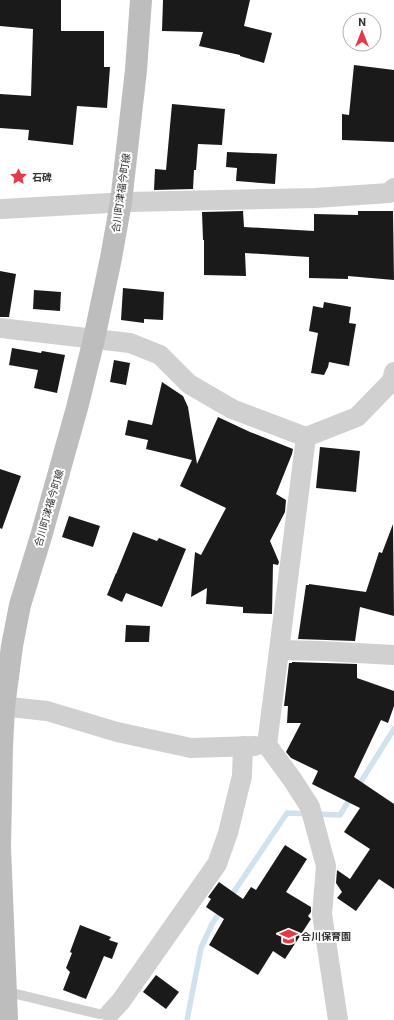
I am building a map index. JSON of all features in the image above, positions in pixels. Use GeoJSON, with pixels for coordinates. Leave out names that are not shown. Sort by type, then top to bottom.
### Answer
{"type":"FeatureCollection","features":[{"type":"Feature","properties":{"kind":"street","name":"合川町津福今町線"},"geometry":{"type":"LineString","coordinates":[[7,1020],[3,991],[0,847],[2,706],[20,605],[77,408],[94,339],[121,202],[136,70],[141,0]]}},
{"type":"Feature","properties":{"kind":"street"},"geometry":{"type":"LineString","coordinates":[[1,209],[121,202],[315,198],[389,193],[394,188]]}},
{"type":"Feature","properties":{"kind":"street"},"geometry":{"type":"LineString","coordinates":[[0,328],[130,343],[160,355],[189,384],[232,409],[306,437],[357,417],[393,378]]}},
{"type":"Feature","properties":{"kind":"street"},"geometry":{"type":"LineString","coordinates":[[306,437],[267,745],[310,807],[326,866],[322,914],[338,1020]]}},
{"type":"Feature","properties":{"kind":"street"},"geometry":{"type":"LineString","coordinates":[[280,650],[394,655]]}},
{"type":"Feature","properties":{"kind":"street"},"geometry":{"type":"LineString","coordinates":[[2,706],[47,711],[117,732],[191,748],[267,745]]}},
{"type":"Feature","properties":{"kind":"street"},"geometry":{"type":"LineString","coordinates":[[110,1013],[121,1001],[218,864],[228,833],[242,776],[243,746]]}},
{"type":"Feature","properties":{"kind":"lane"},"geometry":{"type":"LineString","coordinates":[[3,991],[100,1014],[110,1013]]}},
{"type":"Feature","properties":{"kind":"building"},"geometry":{"type":"Polygon","coordinates":[[[0,0],[61,0],[61,31],[104,31],[104,67],[110,67],[107,108],[77,106],[73,145],[28,140],[29,130],[0,128],[0,94],[31,96],[33,29],[0,26],[0,0]]]}},
{"type":"Feature","properties":{"kind":"building"},"geometry":{"type":"Polygon","coordinates":[[[163,0],[250,0],[244,26],[272,33],[264,63],[240,55],[199,46],[203,32],[162,31],[163,0]]]}},
{"type":"Feature","properties":{"kind":"building"},"geometry":{"type":"Polygon","coordinates":[[[354,65],[394,70],[394,142],[342,140],[342,114],[349,115],[354,65]]]}},
{"type":"Feature","properties":{"kind":"building"},"geometry":{"type":"Polygon","coordinates":[[[172,104],[225,109],[222,145],[198,144],[193,189],[154,190],[155,169],[166,170],[172,104]]]}},
{"type":"Feature","properties":{"kind":"building"},"geometry":{"type":"Polygon","coordinates":[[[227,152],[277,154],[275,184],[236,181],[237,168],[226,167],[227,152]]]}},
{"type":"Feature","properties":{"kind":"building"},"geometry":{"type":"Polygon","coordinates":[[[243,211],[244,227],[314,231],[314,214],[358,215],[358,211],[393,211],[394,280],[348,276],[348,279],[309,278],[309,257],[245,253],[246,276],[204,275],[202,212],[243,211]]]}},
{"type":"Feature","properties":{"kind":"building"},"geometry":{"type":"Polygon","coordinates":[[[0,271],[16,274],[9,317],[0,317],[0,271]]]}},
{"type":"Feature","properties":{"kind":"building"},"geometry":{"type":"Polygon","coordinates":[[[123,288],[164,292],[163,320],[144,319],[144,323],[121,320],[123,288]]]}},
{"type":"Feature","properties":{"kind":"building"},"geometry":{"type":"Polygon","coordinates":[[[34,290],[61,292],[60,311],[33,309],[34,290]]]}},
{"type":"Feature","properties":{"kind":"building"},"geometry":{"type":"Polygon","coordinates":[[[324,302],[351,307],[349,323],[356,324],[349,366],[329,362],[324,375],[311,373],[318,333],[309,331],[313,306],[323,308],[324,302]]]}},
{"type":"Feature","properties":{"kind":"building"},"geometry":{"type":"Polygon","coordinates":[[[12,348],[65,355],[57,393],[34,388],[38,370],[9,365],[12,348]]]}},
{"type":"Feature","properties":{"kind":"building"},"geometry":{"type":"Polygon","coordinates":[[[114,360],[130,363],[126,385],[110,382],[114,360]]]}},
{"type":"Feature","properties":{"kind":"building"},"geometry":{"type":"Polygon","coordinates":[[[162,382],[183,396],[188,407],[197,464],[218,417],[250,432],[293,449],[276,494],[286,500],[285,512],[270,541],[279,562],[278,565],[273,564],[272,614],[243,613],[243,607],[206,604],[207,588],[191,597],[195,552],[201,555],[226,508],[180,486],[192,460],[146,449],[148,440],[125,435],[128,420],[152,425],[162,382]]]}},
{"type":"Feature","properties":{"kind":"building"},"geometry":{"type":"Polygon","coordinates":[[[320,447],[360,451],[356,492],[316,488],[320,447]]]}},
{"type":"Feature","properties":{"kind":"building"},"geometry":{"type":"Polygon","coordinates":[[[0,469],[21,476],[2,529],[0,528],[0,469]]]}},
{"type":"Feature","properties":{"kind":"building"},"geometry":{"type":"Polygon","coordinates":[[[69,516],[100,526],[93,547],[62,537],[69,516]]]}},
{"type":"Feature","properties":{"kind":"building"},"geometry":{"type":"Polygon","coordinates":[[[393,524],[394,616],[360,607],[355,641],[298,639],[306,585],[309,584],[366,592],[379,552],[382,553],[393,524]]]}},
{"type":"Feature","properties":{"kind":"building"},"geometry":{"type":"Polygon","coordinates":[[[133,532],[157,541],[159,538],[186,549],[162,607],[126,593],[122,602],[107,595],[133,532]]]}},
{"type":"Feature","properties":{"kind":"building"},"geometry":{"type":"Polygon","coordinates":[[[126,625],[150,626],[149,642],[125,642],[126,625]]]}},
{"type":"Feature","properties":{"kind":"building"},"geometry":{"type":"Polygon","coordinates":[[[289,663],[357,664],[357,678],[394,691],[394,706],[388,723],[381,720],[354,777],[394,804],[394,889],[379,879],[356,911],[337,898],[342,892],[336,883],[337,870],[350,879],[370,849],[344,832],[360,808],[312,784],[318,771],[291,758],[286,752],[301,723],[287,723],[288,706],[284,706],[289,663]]]}},
{"type":"Feature","properties":{"kind":"building"},"geometry":{"type":"Polygon","coordinates":[[[285,845],[307,859],[286,892],[311,907],[311,912],[308,916],[311,919],[285,959],[273,951],[258,975],[209,945],[224,919],[206,907],[211,899],[208,897],[219,882],[243,899],[251,887],[256,890],[285,845]]]}},
{"type":"Feature","properties":{"kind":"building"},"geometry":{"type":"Polygon","coordinates":[[[80,925],[111,937],[109,940],[118,943],[112,959],[104,956],[86,999],[63,990],[70,972],[66,968],[72,953],[70,952],[80,925]]]}},
{"type":"Feature","properties":{"kind":"building"},"geometry":{"type":"Polygon","coordinates":[[[156,975],[179,992],[166,1009],[143,992],[156,975]]]}},
{"type":"Feature","properties":{"kind":"waterway"},"geometry":{"type":"LineString","coordinates":[[357,788],[394,729]]}},
{"type":"Feature","properties":{"kind":"waterway"},"geometry":{"type":"LineString","coordinates":[[229,899],[287,813],[340,815],[351,797]]}},
{"type":"Feature","properties":{"kind":"waterway"},"geometry":{"type":"LineString","coordinates":[[187,1020],[201,948],[212,924],[222,909]]}},
{"type":"Feature","properties":{"kind":"place","name":"石碑"},"geometry":{"type":"Point","coordinates":[19,177]}},
{"type":"Feature","properties":{"kind":"place","name":"合川保育園"},"geometry":{"type":"Point","coordinates":[288,936]}}]}
